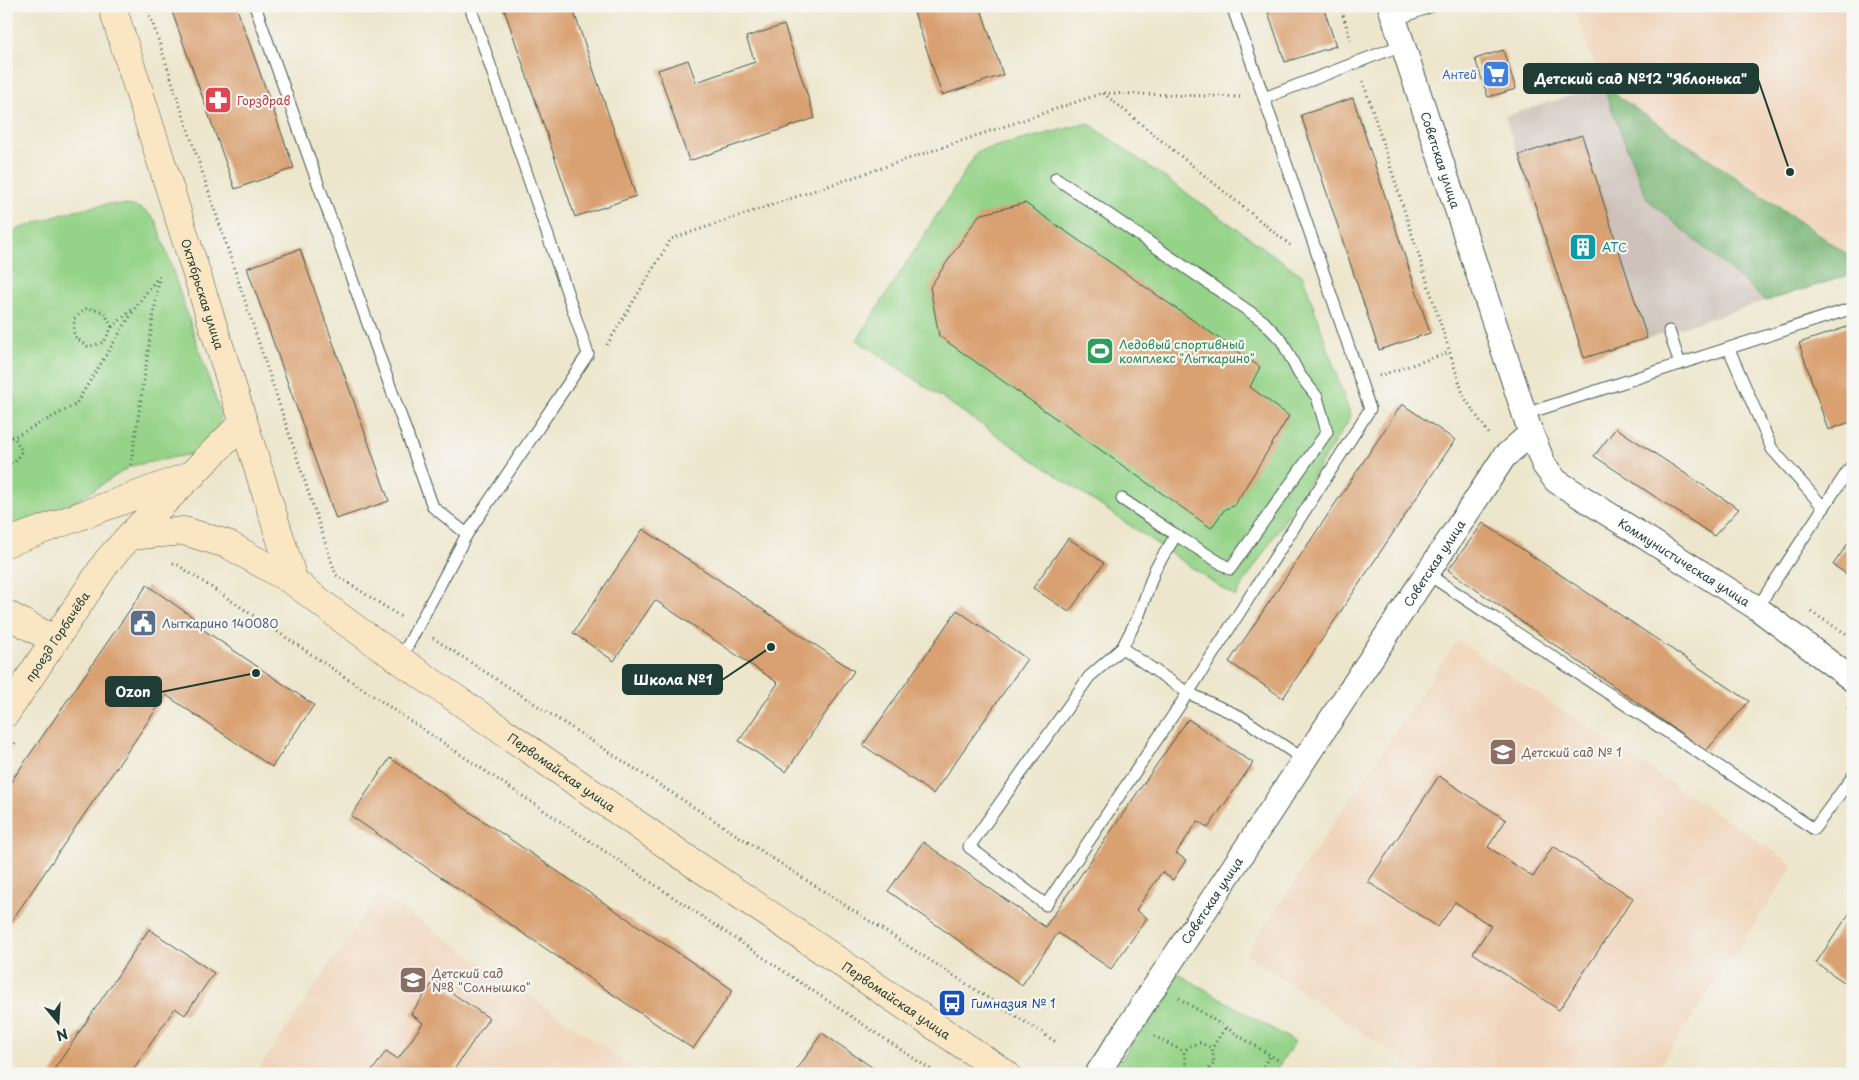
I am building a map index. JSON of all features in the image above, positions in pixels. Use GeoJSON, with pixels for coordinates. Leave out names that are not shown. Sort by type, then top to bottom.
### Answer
{"type":"FeatureCollection","features":[{"type":"Feature","properties":{"kind":"street","name":"Октябрьская улица"},"geometry":{"type":"LineString","coordinates":[[112,6],[294,582]]}},
{"type":"Feature","properties":{"kind":"street","name":"Советская улица"},"geometry":{"type":"LineString","coordinates":[[1097,1074],[1426,572],[1528,424],[1392,13]]}},
{"type":"Feature","properties":{"kind":"street"},"geometry":{"type":"LineString","coordinates":[[130,536],[243,423]]}},
{"type":"Feature","properties":{"kind":"street","name":"Коммунистическая улица"},"geometry":{"type":"LineString","coordinates":[[1528,424],[1544,465],[1556,481],[1757,608],[1853,680]]}},
{"type":"Feature","properties":{"kind":"street"},"geometry":{"type":"LineString","coordinates":[[6,543],[192,475]]}},
{"type":"Feature","properties":{"kind":"street","name":"Первомайская улица"},"geometry":{"type":"LineString","coordinates":[[130,536],[184,531],[227,544],[294,582],[400,660],[690,861],[1006,1074]]}},
{"type":"Feature","properties":{"kind":"street","name":"проезд Горбачёва"},"geometry":{"type":"LineString","coordinates":[[6,714],[108,560],[130,536]]}},
{"type":"Feature","properties":{"kind":"street"},"geometry":{"type":"LineString","coordinates":[[6,614],[55,640]]}},
{"type":"Feature","properties":{"kind":"lane"},"geometry":{"type":"LineString","coordinates":[[255,6],[433,508],[467,534]]}},
{"type":"Feature","properties":{"kind":"lane"},"geometry":{"type":"LineString","coordinates":[[400,660],[467,534],[588,354],[470,6]]}},
{"type":"Feature","properties":{"kind":"lane"},"geometry":{"type":"LineString","coordinates":[[1176,535],[1155,569],[1139,616],[1122,648],[1089,677],[969,847],[1046,905],[1188,693],[1370,409],[1232,6]]}},
{"type":"Feature","properties":{"kind":"lane"},"geometry":{"type":"LineString","coordinates":[[1392,13],[1432,6]]}},
{"type":"Feature","properties":{"kind":"lane"},"geometry":{"type":"LineString","coordinates":[[1264,98],[1402,45]]}},
{"type":"Feature","properties":{"kind":"lane"},"geometry":{"type":"LineString","coordinates":[[1056,178],[1263,321],[1282,341],[1299,374],[1317,397],[1326,432],[1230,569],[1122,499]]}},
{"type":"Feature","properties":{"kind":"lane"},"geometry":{"type":"LineString","coordinates":[[1528,424],[1680,364],[1853,308]]}},
{"type":"Feature","properties":{"kind":"lane"},"geometry":{"type":"LineString","coordinates":[[1669,331],[1680,364]]}},
{"type":"Feature","properties":{"kind":"lane"},"geometry":{"type":"LineString","coordinates":[[1729,349],[1772,449],[1824,508]]}},
{"type":"Feature","properties":{"kind":"lane"},"geometry":{"type":"LineString","coordinates":[[1757,608],[1853,463]]}},
{"type":"Feature","properties":{"kind":"lane"},"geometry":{"type":"LineString","coordinates":[[1426,572],[1814,829],[1853,776]]}},
{"type":"Feature","properties":{"kind":"lane"},"geometry":{"type":"LineString","coordinates":[[1122,648],[1188,693],[1241,717],[1303,760]]}},
{"type":"Feature","properties":{"kind":"path"},"geometry":{"type":"LineString","coordinates":[[148,6],[336,575],[1056,1042]]}},
{"type":"Feature","properties":{"kind":"path"},"geometry":{"type":"LineString","coordinates":[[1340,6],[1464,397],[1491,437]]}},
{"type":"Feature","properties":{"kind":"path"},"geometry":{"type":"LineString","coordinates":[[1103,93],[1295,249]]}},
{"type":"Feature","properties":{"kind":"path"},"geometry":{"type":"LineString","coordinates":[[604,349],[671,239],[1103,93],[1264,98]]}},
{"type":"Feature","properties":{"kind":"path"},"geometry":{"type":"LineString","coordinates":[[6,437],[14,438],[75,405],[137,305],[159,276],[131,466]]}},
{"type":"Feature","properties":{"kind":"path"},"geometry":{"type":"LineString","coordinates":[[112,327],[104,312],[87,308],[74,319],[74,336],[88,347],[104,342],[112,327],[137,305]]}},
{"type":"Feature","properties":{"kind":"path"},"geometry":{"type":"LineString","coordinates":[[1360,382],[1450,352]]}},
{"type":"Feature","properties":{"kind":"path"},"geometry":{"type":"LineString","coordinates":[[6,463],[14,463],[22,451],[14,438]]}},
{"type":"Feature","properties":{"kind":"path"},"geometry":{"type":"LineString","coordinates":[[167,561],[178,565],[937,1074]]}},
{"type":"Feature","properties":{"kind":"path"},"geometry":{"type":"LineString","coordinates":[[1174,995],[1281,1062]]}},
{"type":"Feature","properties":{"kind":"path"},"geometry":{"type":"LineString","coordinates":[[1212,1048],[1200,1043],[1189,1046],[1184,1052],[1186,1066],[1196,1074],[1208,1073],[1214,1063],[1212,1048],[1226,1027]]}},
{"type":"Feature","properties":{"kind":"path"},"geometry":{"type":"LineString","coordinates":[[1150,1034],[1184,1052]]}},
{"type":"Feature","properties":{"kind":"path"},"geometry":{"type":"LineString","coordinates":[[1257,1074],[1270,1055]]}},
{"type":"Feature","properties":{"kind":"shaded area"},"geometry":{"type":"Polygon","coordinates":[[[1573,6],[1853,6],[1853,258],[1603,86],[1573,6]]]}},
{"type":"Feature","properties":{"kind":"shaded area"},"geometry":{"type":"Polygon","coordinates":[[[1603,86],[1648,199],[1766,301],[1584,358],[1505,116],[1603,86]]]}},
{"type":"Feature","properties":{"kind":"shaded area","name":"Детский сад № 1"},"geometry":{"type":"Polygon","coordinates":[[[1457,640],[1794,865],[1654,1074],[1425,1074],[1246,954],[1457,640]]]}},
{"type":"Feature","properties":{"kind":"shaded area","name":"Детский сад №8 \"Солнышко\""},"geometry":{"type":"Polygon","coordinates":[[[379,893],[643,1074],[270,1074],[260,1067],[379,893]]]}},
{"type":"Feature","properties":{"kind":"green space"},"geometry":{"type":"Polygon","coordinates":[[[1603,86],[1853,258],[1853,274],[1766,301],[1647,199],[1603,86]]]}},
{"type":"Feature","properties":{"kind":"green space"},"geometry":{"type":"Polygon","coordinates":[[[1088,123],[1303,276],[1351,417],[1235,597],[857,340],[978,151],[1088,123]]]}},
{"type":"Feature","properties":{"kind":"green space"},"geometry":{"type":"Polygon","coordinates":[[[108,204],[135,206],[151,215],[156,221],[221,415],[216,436],[202,452],[131,466],[20,537],[6,541],[6,233],[75,210],[108,204]]]}},
{"type":"Feature","properties":{"kind":"green space"},"geometry":{"type":"Polygon","coordinates":[[[1177,973],[1295,1042],[1273,1074],[1112,1074],[1177,973]]]}},
{"type":"Feature","properties":{"kind":"building"},"geometry":{"type":"Polygon","coordinates":[[[170,6],[236,6],[294,168],[235,189],[170,6]]]}},
{"type":"Feature","properties":{"kind":"building"},"geometry":{"type":"Polygon","coordinates":[[[503,6],[572,6],[636,196],[575,217],[503,6]]]}},
{"type":"Feature","properties":{"kind":"building"},"geometry":{"type":"Polygon","coordinates":[[[912,6],[980,6],[1003,75],[942,95],[912,6]]]}},
{"type":"Feature","properties":{"kind":"building"},"geometry":{"type":"Polygon","coordinates":[[[1266,6],[1323,6],[1336,46],[1285,62],[1266,6]]]}},
{"type":"Feature","properties":{"kind":"building"},"geometry":{"type":"Polygon","coordinates":[[[784,25],[815,118],[689,161],[658,70],[688,60],[696,82],[755,62],[746,37],[784,25]]]}},
{"type":"Feature","properties":{"kind":"building"},"geometry":{"type":"Polygon","coordinates":[[[1503,50],[1516,89],[1488,97],[1475,59],[1503,50]]]}},
{"type":"Feature","properties":{"kind":"building"},"geometry":{"type":"Polygon","coordinates":[[[1353,98],[1430,333],[1379,350],[1301,115],[1353,98]]]}},
{"type":"Feature","properties":{"kind":"building","name":"АТС"},"geometry":{"type":"Polygon","coordinates":[[[1582,135],[1647,338],[1584,358],[1519,155],[1582,135]]]}},
{"type":"Feature","properties":{"kind":"building","name":"Ледовый спортивный комплекс \"Лыткарино\""},"geometry":{"type":"Polygon","coordinates":[[[1025,203],[1260,367],[1250,387],[1289,416],[1234,506],[1225,509],[1211,528],[939,336],[930,287],[979,215],[1025,203]]]}},
{"type":"Feature","properties":{"kind":"building"},"geometry":{"type":"Polygon","coordinates":[[[300,249],[389,501],[336,519],[247,268],[300,249]]]}},
{"type":"Feature","properties":{"kind":"building"},"geometry":{"type":"Polygon","coordinates":[[[1853,325],[1853,421],[1828,430],[1799,343],[1853,325]]]}},
{"type":"Feature","properties":{"kind":"building"},"geometry":{"type":"Polygon","coordinates":[[[1402,404],[1455,440],[1283,698],[1229,662],[1402,404]]]}},
{"type":"Feature","properties":{"kind":"building"},"geometry":{"type":"Polygon","coordinates":[[[1616,428],[1739,509],[1714,536],[1594,456],[1616,428]]]}},
{"type":"Feature","properties":{"kind":"building"},"geometry":{"type":"Polygon","coordinates":[[[1483,523],[1749,701],[1706,751],[1448,570],[1483,523]]]}},
{"type":"Feature","properties":{"kind":"building"},"geometry":{"type":"Polygon","coordinates":[[[643,529],[854,671],[786,772],[739,741],[778,683],[655,600],[614,661],[573,633],[643,529]]]}},
{"type":"Feature","properties":{"kind":"building"},"geometry":{"type":"Polygon","coordinates":[[[1853,536],[1853,578],[1833,565],[1853,536]]]}},
{"type":"Feature","properties":{"kind":"building"},"geometry":{"type":"Polygon","coordinates":[[[1068,538],[1104,563],[1069,612],[1033,588],[1068,538]]]}},
{"type":"Feature","properties":{"kind":"building"},"geometry":{"type":"Polygon","coordinates":[[[147,585],[194,618],[192,622],[314,705],[272,767],[166,695],[6,929],[6,789],[147,585]]]}},
{"type":"Feature","properties":{"kind":"building"},"geometry":{"type":"Polygon","coordinates":[[[957,610],[1027,659],[933,794],[863,745],[957,610]]]}},
{"type":"Feature","properties":{"kind":"building"},"geometry":{"type":"Polygon","coordinates":[[[1188,719],[1253,763],[1208,828],[1198,821],[1176,853],[1186,860],[1173,880],[1162,872],[1136,910],[1147,918],[1111,969],[1058,933],[1022,985],[888,891],[923,842],[1045,927],[1188,719]]]}},
{"type":"Feature","properties":{"kind":"building"},"geometry":{"type":"Polygon","coordinates":[[[390,758],[733,990],[693,1049],[351,816],[390,758]]]}},
{"type":"Feature","properties":{"kind":"building"},"geometry":{"type":"Polygon","coordinates":[[[1439,776],[1506,820],[1488,847],[1533,877],[1553,846],[1633,898],[1559,1010],[1473,953],[1491,926],[1455,902],[1438,927],[1368,882],[1439,776]]]}},
{"type":"Feature","properties":{"kind":"building"},"geometry":{"type":"Polygon","coordinates":[[[1853,908],[1853,988],[1816,963],[1853,908]]]}},
{"type":"Feature","properties":{"kind":"building"},"geometry":{"type":"Polygon","coordinates":[[[149,929],[214,973],[185,1015],[175,1008],[130,1074],[51,1074],[149,929]]]}},
{"type":"Feature","properties":{"kind":"building"},"geometry":{"type":"Polygon","coordinates":[[[434,981],[489,1018],[451,1074],[370,1074],[386,1051],[398,1059],[423,1023],[411,1014],[434,981]]]}},
{"type":"Feature","properties":{"kind":"building"},"geometry":{"type":"Polygon","coordinates":[[[822,1033],[882,1074],[794,1074],[822,1033]]]}},
{"type":"Feature","properties":{"kind":"place","name":"Антей"},"geometry":{"type":"Point","coordinates":[1496,74]}},
{"type":"Feature","properties":{"kind":"place","name":"Горздрав"},"geometry":{"type":"Point","coordinates":[218,100]}},
{"type":"Feature","properties":{"kind":"place","name":"Детский сад №12 \"Яблонька\""},"geometry":{"type":"Point","coordinates":[1790,172]}},
{"type":"Feature","properties":{"kind":"place","name":"АТС"},"geometry":{"type":"Point","coordinates":[1583,247]}},
{"type":"Feature","properties":{"kind":"place","name":"Ледовый спортивный комплекс \"Лыткарино\""},"geometry":{"type":"Point","coordinates":[1100,351]}},
{"type":"Feature","properties":{"kind":"place","name":"Лыткарино 140080"},"geometry":{"type":"Point","coordinates":[143,623]}},
{"type":"Feature","properties":{"kind":"place","name":"Школа №1"},"geometry":{"type":"Point","coordinates":[771,647]}},
{"type":"Feature","properties":{"kind":"place","name":"Ozon"},"geometry":{"type":"Point","coordinates":[256,673]}},
{"type":"Feature","properties":{"kind":"place","name":"Детский сад № 1"},"geometry":{"type":"Point","coordinates":[1503,752]}},
{"type":"Feature","properties":{"kind":"place","name":"Детский сад №8 \"Солнышко\""},"geometry":{"type":"Point","coordinates":[413,980]}},
{"type":"Feature","properties":{"kind":"place","name":"Гимназия № 1"},"geometry":{"type":"Point","coordinates":[952,1003]}}]}
